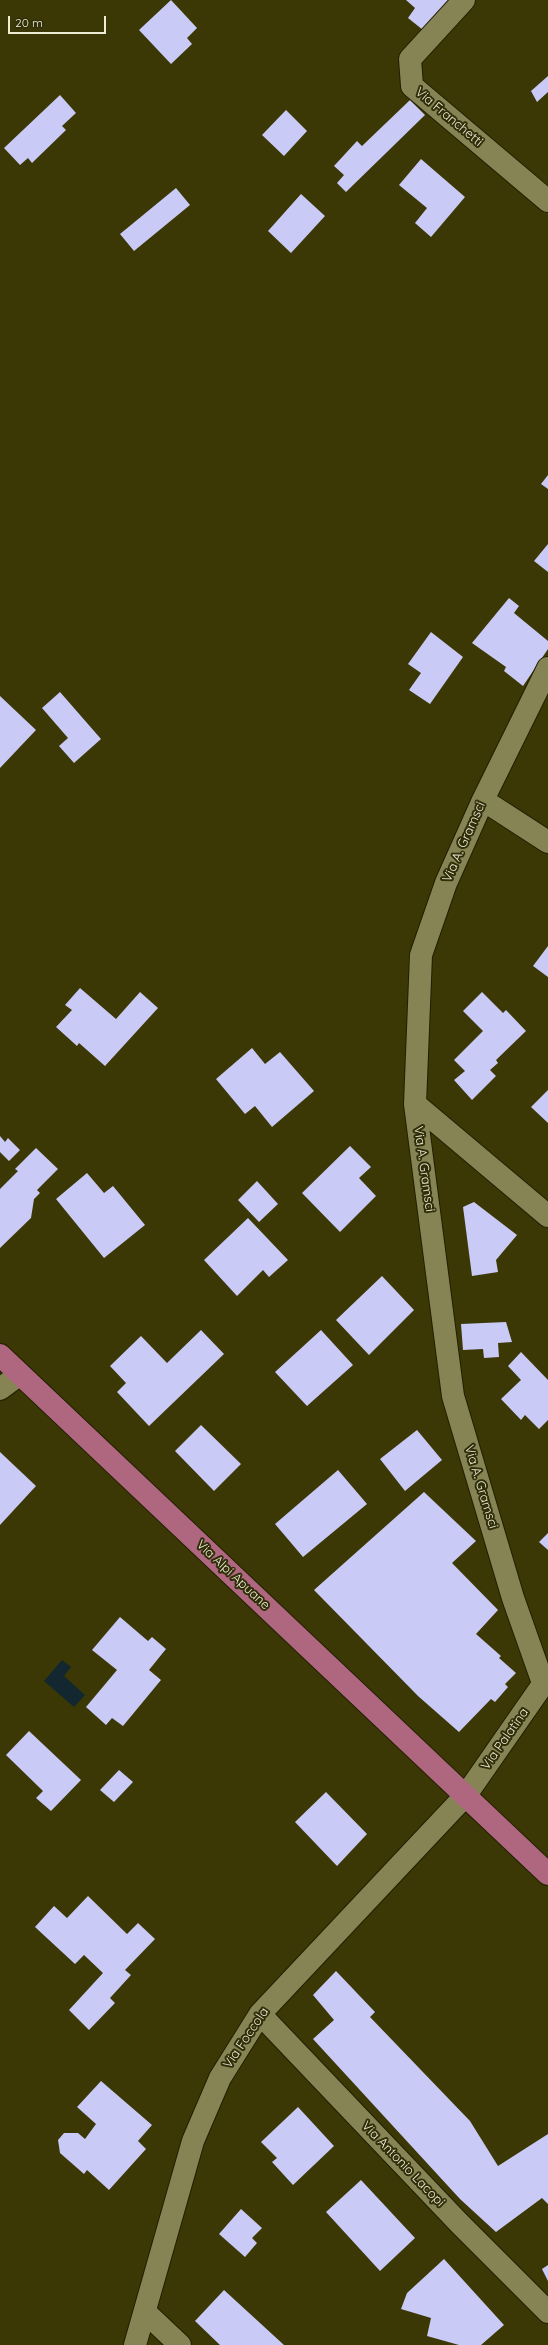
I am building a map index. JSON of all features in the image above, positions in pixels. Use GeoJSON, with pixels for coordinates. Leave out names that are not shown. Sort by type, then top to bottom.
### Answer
{"type":"FeatureCollection","features":[{"type":"Feature","properties":{"kind":"main road","name":"Via Alpi Apuane"},"geometry":{"type":"LineString","coordinates":[[0,1355],[548,1874]]}},
{"type":"Feature","properties":{"kind":"street","name":"Via Franchetti"},"geometry":{"type":"LineString","coordinates":[[464,0],[410,59],[412,86],[548,201]]}},
{"type":"Feature","properties":{"kind":"street","name":"Via A. Gramsci"},"geometry":{"type":"LineString","coordinates":[[546,1680],[514,1598],[453,1396],[415,1104],[421,955],[446,883],[483,800],[548,668]]}},
{"type":"Feature","properties":{"kind":"street"},"geometry":{"type":"LineString","coordinates":[[483,800],[548,842]]}},
{"type":"Feature","properties":{"kind":"street"},"geometry":{"type":"LineString","coordinates":[[415,1104],[548,1216]]}},
{"type":"Feature","properties":{"kind":"street"},"geometry":{"type":"LineString","coordinates":[[0,1389],[19,1374]]}},
{"type":"Feature","properties":{"kind":"street","name":"Via Palatina"},"geometry":{"type":"LineString","coordinates":[[466,1795],[546,1680]]}},
{"type":"Feature","properties":{"kind":"street","name":"Via Foccola"},"geometry":{"type":"LineString","coordinates":[[135,2345],[193,2141],[220,2078],[260,2014],[466,1795]]}},
{"type":"Feature","properties":{"kind":"street","name":"Via Antonio Lacopi"},"geometry":{"type":"LineString","coordinates":[[260,2014],[459,2223],[548,2312]]}},
{"type":"Feature","properties":{"kind":"street"},"geometry":{"type":"LineString","coordinates":[[145,2312],[180,2345]]}},
{"type":"Feature","properties":{"kind":"water"},"geometry":{"type":"Polygon","coordinates":[[[62,1660],[71,1667],[64,1676],[85,1695],[74,1707],[44,1681],[62,1660]]]}},
{"type":"Feature","properties":{"kind":"building"},"geometry":{"type":"Polygon","coordinates":[[[171,0],[197,28],[187,38],[192,44],[171,64],[139,30],[171,0]]]}},
{"type":"Feature","properties":{"kind":"building"},"geometry":{"type":"Polygon","coordinates":[[[406,0],[456,0],[428,34],[408,18],[415,8],[406,0]]]}},
{"type":"Feature","properties":{"kind":"building"},"geometry":{"type":"Polygon","coordinates":[[[548,76],[548,92],[537,102],[531,91],[548,76]]]}},
{"type":"Feature","properties":{"kind":"building"},"geometry":{"type":"Polygon","coordinates":[[[60,95],[76,113],[62,126],[66,130],[32,163],[28,158],[20,165],[4,148],[60,95]]]}},
{"type":"Feature","properties":{"kind":"building"},"geometry":{"type":"Polygon","coordinates":[[[410,100],[425,115],[346,192],[337,183],[344,175],[334,166],[357,141],[362,146],[410,100]]]}},
{"type":"Feature","properties":{"kind":"building"},"geometry":{"type":"Polygon","coordinates":[[[286,110],[307,131],[284,156],[262,135],[286,110]]]}},
{"type":"Feature","properties":{"kind":"building"},"geometry":{"type":"Polygon","coordinates":[[[421,159],[465,197],[431,237],[415,223],[427,208],[399,185],[421,159]]]}},
{"type":"Feature","properties":{"kind":"building"},"geometry":{"type":"Polygon","coordinates":[[[176,188],[190,205],[134,251],[120,234],[176,188]]]}},
{"type":"Feature","properties":{"kind":"building"},"geometry":{"type":"Polygon","coordinates":[[[301,194],[325,216],[291,253],[268,231],[301,194]]]}},
{"type":"Feature","properties":{"kind":"building"},"geometry":{"type":"Polygon","coordinates":[[[548,475],[548,489],[541,484],[548,475]]]}},
{"type":"Feature","properties":{"kind":"building"},"geometry":{"type":"Polygon","coordinates":[[[548,544],[548,572],[534,561],[548,544]]]}},
{"type":"Feature","properties":{"kind":"building"},"geometry":{"type":"Polygon","coordinates":[[[509,598],[519,606],[514,613],[548,641],[548,649],[523,686],[504,671],[506,667],[472,643],[509,598]]]}},
{"type":"Feature","properties":{"kind":"building"},"geometry":{"type":"Polygon","coordinates":[[[431,632],[463,657],[430,704],[409,690],[421,673],[408,664],[431,632]]]}},
{"type":"Feature","properties":{"kind":"building"},"geometry":{"type":"Polygon","coordinates":[[[60,692],[101,739],[74,763],[59,746],[68,738],[42,708],[60,692]]]}},
{"type":"Feature","properties":{"kind":"building"},"geometry":{"type":"Polygon","coordinates":[[[0,696],[36,730],[0,768],[0,696]]]}},
{"type":"Feature","properties":{"kind":"building"},"geometry":{"type":"Polygon","coordinates":[[[548,946],[548,977],[533,966],[548,946]]]}},
{"type":"Feature","properties":{"kind":"building"},"geometry":{"type":"Polygon","coordinates":[[[80,988],[116,1019],[140,992],[158,1008],[105,1066],[79,1043],[77,1046],[56,1027],[72,1010],[65,1005],[80,988]]]}},
{"type":"Feature","properties":{"kind":"building"},"geometry":{"type":"Polygon","coordinates":[[[482,992],[503,1013],[506,1010],[526,1031],[496,1060],[498,1063],[490,1070],[496,1076],[472,1100],[454,1080],[465,1071],[454,1060],[483,1031],[463,1011],[482,992]]]}},
{"type":"Feature","properties":{"kind":"building"},"geometry":{"type":"Polygon","coordinates":[[[252,1048],[265,1064],[280,1052],[314,1091],[272,1127],[255,1106],[245,1114],[216,1079],[252,1048]]]}},
{"type":"Feature","properties":{"kind":"building"},"geometry":{"type":"Polygon","coordinates":[[[548,1090],[548,1123],[531,1107],[548,1090]]]}},
{"type":"Feature","properties":{"kind":"building"},"geometry":{"type":"Polygon","coordinates":[[[0,1136],[5,1142],[8,1138],[20,1150],[9,1161],[0,1152],[0,1136]]]}},
{"type":"Feature","properties":{"kind":"building"},"geometry":{"type":"Polygon","coordinates":[[[350,1146],[371,1167],[359,1178],[376,1196],[340,1232],[302,1193],[350,1146]]]}},
{"type":"Feature","properties":{"kind":"building"},"geometry":{"type":"Polygon","coordinates":[[[36,1148],[58,1169],[37,1190],[40,1193],[34,1199],[31,1218],[0,1248],[0,1189],[18,1171],[15,1169],[36,1148]]]}},
{"type":"Feature","properties":{"kind":"building"},"geometry":{"type":"Polygon","coordinates":[[[87,1173],[104,1193],[113,1186],[145,1225],[104,1258],[56,1199],[87,1173]]]}},
{"type":"Feature","properties":{"kind":"building"},"geometry":{"type":"Polygon","coordinates":[[[257,1181],[278,1204],[259,1222],[238,1200],[257,1181]]]}},
{"type":"Feature","properties":{"kind":"building"},"geometry":{"type":"Polygon","coordinates":[[[474,1202],[517,1235],[496,1260],[498,1272],[472,1276],[463,1207],[474,1202]]]}},
{"type":"Feature","properties":{"kind":"building"},"geometry":{"type":"Polygon","coordinates":[[[248,1218],[288,1260],[269,1277],[263,1270],[237,1296],[204,1260],[248,1218]]]}},
{"type":"Feature","properties":{"kind":"building"},"geometry":{"type":"Polygon","coordinates":[[[382,1276],[414,1310],[369,1355],[336,1320],[382,1276]]]}},
{"type":"Feature","properties":{"kind":"building"},"geometry":{"type":"Polygon","coordinates":[[[506,1322],[512,1342],[498,1343],[499,1357],[484,1358],[483,1349],[463,1350],[461,1324],[506,1322]]]}},
{"type":"Feature","properties":{"kind":"building"},"geometry":{"type":"Polygon","coordinates":[[[201,1330],[224,1354],[149,1426],[117,1392],[126,1383],[110,1366],[141,1336],[167,1363],[201,1330]]]}},
{"type":"Feature","properties":{"kind":"building"},"geometry":{"type":"Polygon","coordinates":[[[321,1330],[353,1365],[307,1406],[275,1372],[321,1330]]]}},
{"type":"Feature","properties":{"kind":"building"},"geometry":{"type":"Polygon","coordinates":[[[521,1352],[548,1380],[548,1420],[539,1429],[525,1415],[521,1420],[501,1399],[521,1380],[508,1366],[521,1352]]]}},
{"type":"Feature","properties":{"kind":"building"},"geometry":{"type":"Polygon","coordinates":[[[201,1425],[241,1464],[214,1491],[175,1451],[201,1425]]]}},
{"type":"Feature","properties":{"kind":"building"},"geometry":{"type":"Polygon","coordinates":[[[417,1430],[442,1460],[405,1491],[380,1459],[417,1430]]]}},
{"type":"Feature","properties":{"kind":"building"},"geometry":{"type":"Polygon","coordinates":[[[0,1452],[36,1486],[0,1525],[0,1452]]]}},
{"type":"Feature","properties":{"kind":"building"},"geometry":{"type":"Polygon","coordinates":[[[338,1470],[367,1504],[303,1557],[275,1524],[338,1470]]]}},
{"type":"Feature","properties":{"kind":"building"},"geometry":{"type":"Polygon","coordinates":[[[424,1492],[476,1541],[452,1563],[498,1610],[476,1634],[501,1656],[499,1658],[516,1673],[505,1684],[508,1687],[495,1702],[491,1699],[459,1732],[418,1696],[314,1590],[424,1492]]]}},
{"type":"Feature","properties":{"kind":"building"},"geometry":{"type":"Polygon","coordinates":[[[548,1533],[548,1550],[539,1542],[548,1533]]]}},
{"type":"Feature","properties":{"kind":"building"},"geometry":{"type":"Polygon","coordinates":[[[120,1617],[148,1641],[152,1637],[166,1649],[149,1670],[161,1680],[123,1726],[112,1718],[106,1725],[86,1707],[117,1670],[92,1650],[120,1617]]]}},
{"type":"Feature","properties":{"kind":"building"},"geometry":{"type":"Polygon","coordinates":[[[29,1731],[81,1780],[51,1811],[36,1798],[43,1791],[6,1755],[29,1731]]]}},
{"type":"Feature","properties":{"kind":"building"},"geometry":{"type":"Polygon","coordinates":[[[119,1770],[133,1782],[114,1802],[100,1790],[119,1770]]]}},
{"type":"Feature","properties":{"kind":"building"},"geometry":{"type":"Polygon","coordinates":[[[326,1792],[367,1834],[337,1866],[295,1822],[326,1792]]]}},
{"type":"Feature","properties":{"kind":"building"},"geometry":{"type":"Polygon","coordinates":[[[88,1896],[127,1934],[138,1923],[155,1939],[125,1970],[131,1975],[110,1998],[115,2003],[89,2030],[69,2010],[103,1973],[84,1955],[75,1964],[35,1927],[54,1906],[67,1918],[88,1896]]]}},
{"type":"Feature","properties":{"kind":"building"},"geometry":{"type":"Polygon","coordinates":[[[336,1971],[375,2012],[370,2017],[470,2121],[498,2166],[548,2134],[548,2204],[542,2198],[496,2232],[460,2199],[313,2039],[334,2020],[313,1995],[336,1971]]]}},
{"type":"Feature","properties":{"kind":"building"},"geometry":{"type":"Polygon","coordinates":[[[101,2081],[152,2125],[138,2141],[146,2149],[109,2190],[87,2170],[84,2174],[60,2153],[58,2140],[64,2133],[78,2133],[85,2139],[96,2124],[77,2107],[101,2081]]]}},
{"type":"Feature","properties":{"kind":"building"},"geometry":{"type":"Polygon","coordinates":[[[298,2107],[334,2146],[293,2185],[272,2162],[277,2158],[261,2142],[298,2107]]]}},
{"type":"Feature","properties":{"kind":"building"},"geometry":{"type":"Polygon","coordinates":[[[361,2180],[415,2238],[380,2271],[326,2212],[361,2180]]]}},
{"type":"Feature","properties":{"kind":"building"},"geometry":{"type":"Polygon","coordinates":[[[241,2209],[262,2228],[252,2238],[257,2243],[245,2257],[219,2234],[241,2209]]]}},
{"type":"Feature","properties":{"kind":"building"},"geometry":{"type":"Polygon","coordinates":[[[444,2259],[504,2325],[481,2345],[459,2345],[427,2336],[431,2318],[401,2309],[407,2293],[444,2259]]]}},
{"type":"Feature","properties":{"kind":"building"},"geometry":{"type":"Polygon","coordinates":[[[548,2265],[548,2281],[542,2269],[548,2265]]]}},
{"type":"Feature","properties":{"kind":"building"},"geometry":{"type":"Polygon","coordinates":[[[224,2290],[284,2345],[220,2345],[195,2321],[224,2290]]]}}]}
